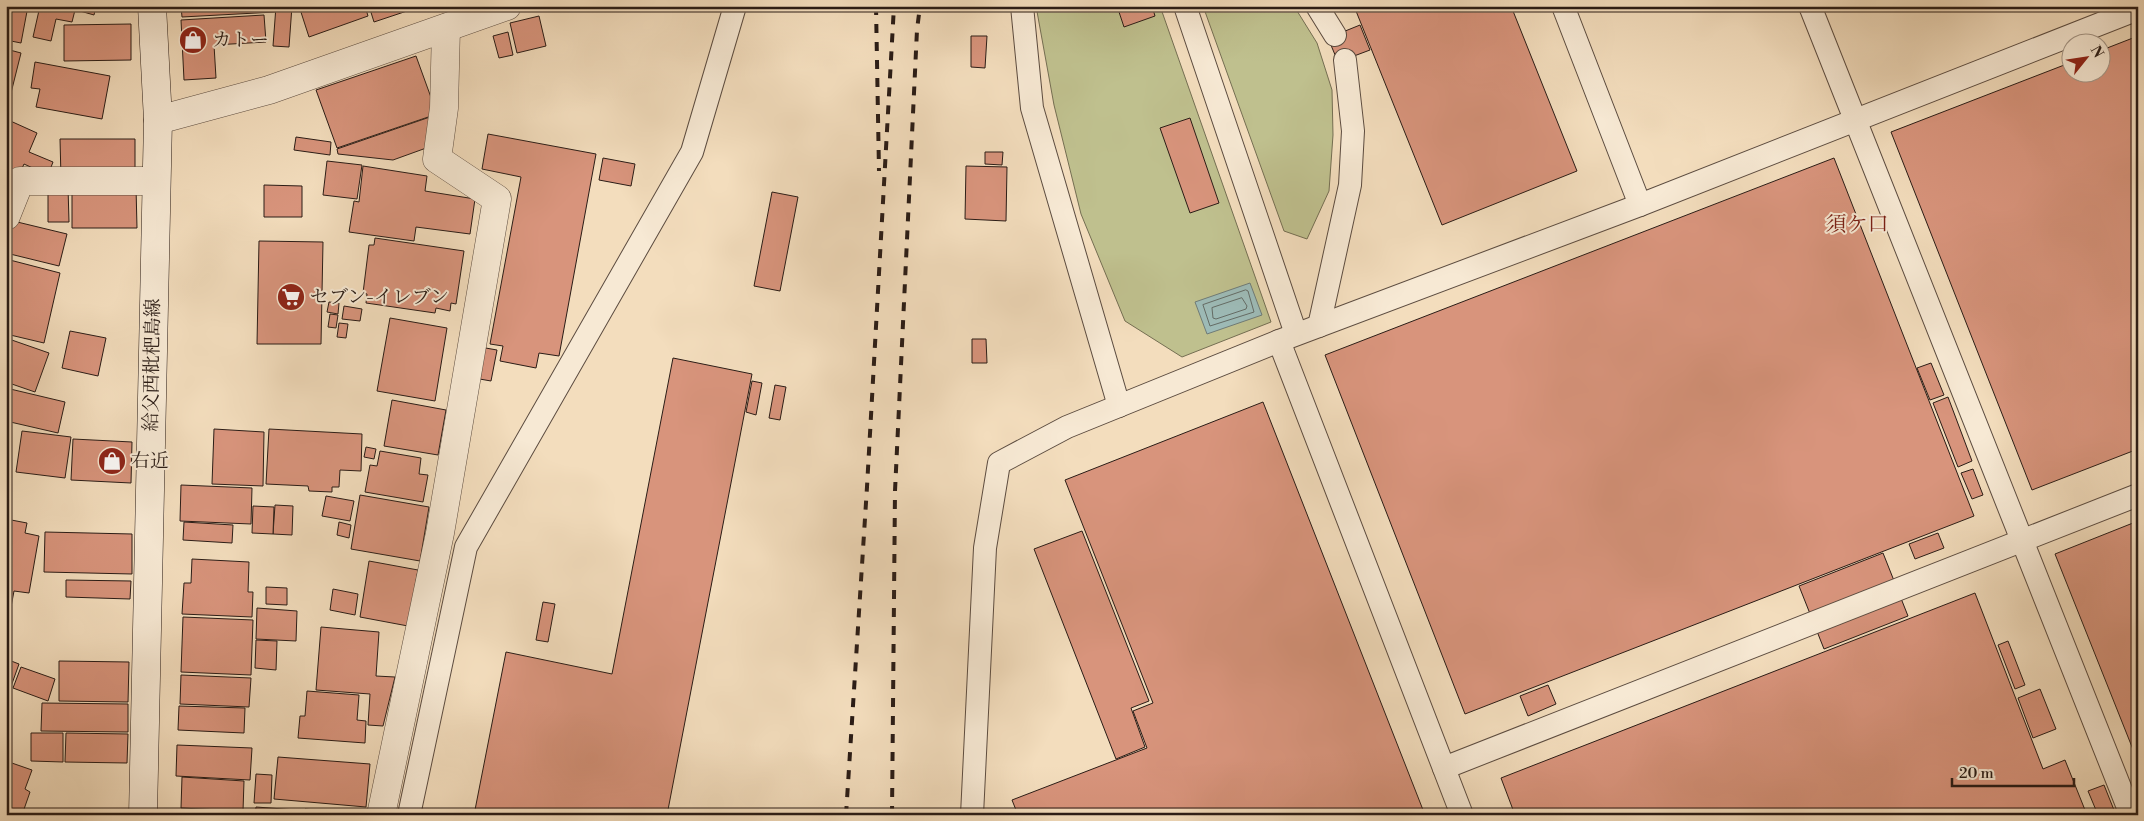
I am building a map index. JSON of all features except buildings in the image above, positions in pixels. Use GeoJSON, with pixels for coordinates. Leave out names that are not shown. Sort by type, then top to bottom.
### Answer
{"type":"FeatureCollection","features":[{"type":"Feature","properties":{"kind":"street","name":"給父西枇杷島線"},"geometry":{"type":"LineString","coordinates":[[143,815],[158,120],[152,6]]}},
{"type":"Feature","properties":{"kind":"street"},"geometry":{"type":"LineString","coordinates":[[158,120],[269,90],[507,6]]}},
{"type":"Feature","properties":{"kind":"street"},"geometry":{"type":"LineString","coordinates":[[381,815],[440,533],[497,199],[437,159],[444,108],[446,28]]}},
{"type":"Feature","properties":{"kind":"street"},"geometry":{"type":"LineString","coordinates":[[6,216],[20,181],[156,181]]}},
{"type":"Feature","properties":{"kind":"lane"},"geometry":{"type":"LineString","coordinates":[[409,815],[466,547],[692,152],[735,6]]}},
{"type":"Feature","properties":{"kind":"lane"},"geometry":{"type":"LineString","coordinates":[[1022,6],[1032,108],[1119,406]]}},
{"type":"Feature","properties":{"kind":"lane"},"geometry":{"type":"LineString","coordinates":[[1185,6],[1287,338],[1462,815]]}},
{"type":"Feature","properties":{"kind":"lane"},"geometry":{"type":"LineString","coordinates":[[1317,6],[1335,35]]}},
{"type":"Feature","properties":{"kind":"lane"},"geometry":{"type":"LineString","coordinates":[[1563,6],[1640,205]]}},
{"type":"Feature","properties":{"kind":"lane"},"geometry":{"type":"LineString","coordinates":[[1810,6],[2131,815]]}},
{"type":"Feature","properties":{"kind":"lane"},"geometry":{"type":"LineString","coordinates":[[972,815],[985,548],[998,463],[1067,427],[1287,338],[1640,205],[2138,9]]}},
{"type":"Feature","properties":{"kind":"lane"},"geometry":{"type":"LineString","coordinates":[[1319,326],[1350,185],[1353,131],[1345,60]]}},
{"type":"Feature","properties":{"kind":"lane"},"geometry":{"type":"LineString","coordinates":[[1444,768],[2138,495]]}},
{"type":"Feature","properties":{"kind":"green space"},"geometry":{"type":"Polygon","coordinates":[[[1036,6],[1160,6],[1271,322],[1182,357],[1125,321],[1081,214],[1054,105],[1036,6]]]}},
{"type":"Feature","properties":{"kind":"green space"},"geometry":{"type":"Polygon","coordinates":[[[1203,6],[1294,6],[1317,43],[1332,90],[1333,135],[1329,191],[1307,239],[1284,231],[1203,6]]]}},
{"type":"Feature","properties":{"kind":"water"},"geometry":{"type":"Polygon","coordinates":[[[1250,283],[1262,315],[1207,334],[1195,302],[1250,283]]]}},
{"type":"Feature","properties":{"kind":"railway"},"geometry":{"type":"LineString","coordinates":[[876,6],[879,171]]}},
{"type":"Feature","properties":{"kind":"railway"},"geometry":{"type":"LineString","coordinates":[[846,815],[867,487],[894,6]]}},
{"type":"Feature","properties":{"kind":"railway"},"geometry":{"type":"LineString","coordinates":[[892,815],[895,491],[917,30],[920,6]]}},
{"type":"Feature","properties":{"kind":"place","name":"カトー"},"geometry":{"type":"Point","coordinates":[193,40]}},
{"type":"Feature","properties":{"kind":"place","name":"セブン-イレブン"},"geometry":{"type":"Point","coordinates":[291,297]}},
{"type":"Feature","properties":{"kind":"place","name":"右近"},"geometry":{"type":"Point","coordinates":[112,461]}},
{"type":"Feature","properties":{"kind":"district","name":"須ケ口"},"geometry":{"type":"Point","coordinates":[1857,225]}}]}
